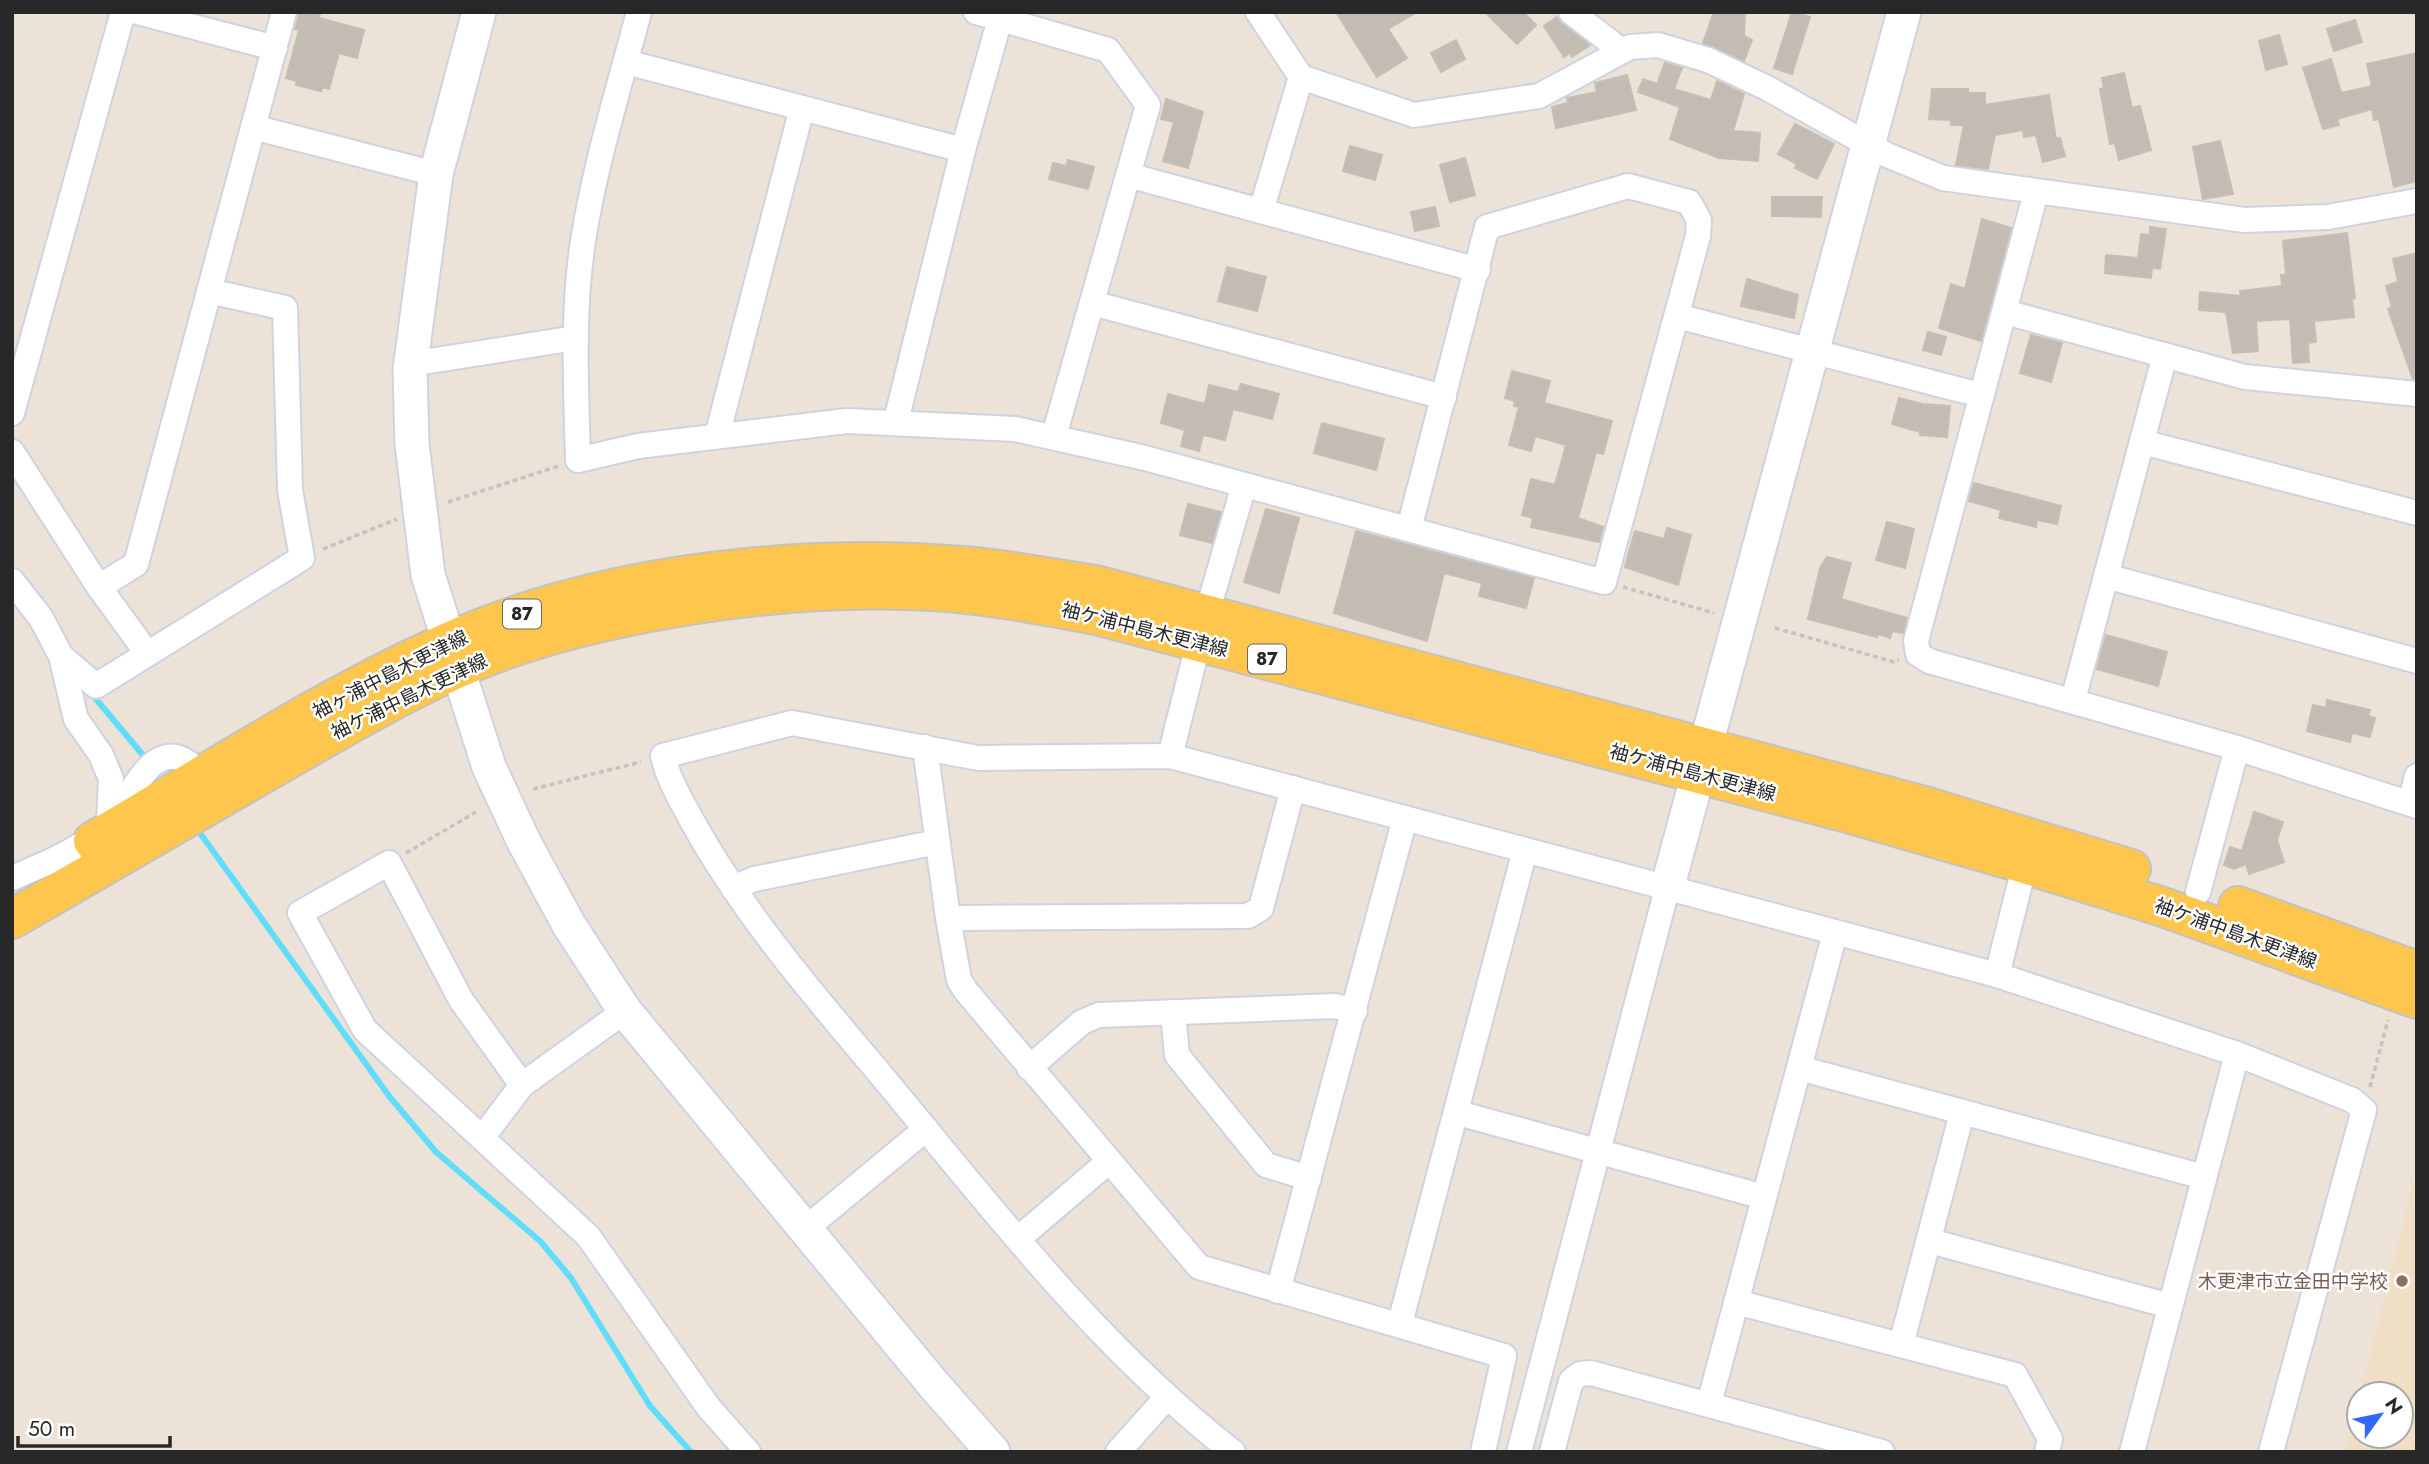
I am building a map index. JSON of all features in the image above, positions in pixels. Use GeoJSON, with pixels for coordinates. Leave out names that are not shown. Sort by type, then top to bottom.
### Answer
{"type":"FeatureCollection","features":[{"type":"Feature","properties":{"kind":"main road","name":"袖ヶ浦中島木更津線"},"geometry":{"type":"LineString","coordinates":[[12,919],[120,832],[204,775],[351,692],[452,655],[512,617],[583,596],[668,579],[752,568],[864,563],[974,567]]}},
{"type":"Feature","properties":{"kind":"main road","name":"袖ケ浦中島木更津線"},"geometry":{"type":"LineString","coordinates":[[974,567],[1096,585],[1203,627],[1703,761],[2163,907],[2402,1009]]}},
{"type":"Feature","properties":{"kind":"main road","name":"袖ケ浦中島木更津線"},"geometry":{"type":"LineString","coordinates":[[120,832],[376,709],[452,655],[528,642],[604,622],[766,597],[906,590],[1004,597],[1096,615],[1203,627]]}},
{"type":"Feature","properties":{"kind":"main road","name":"袖ケ浦中島木更津線"},"geometry":{"type":"LineString","coordinates":[[1703,761],[1928,807],[2198,892],[2361,948],[2417,971]]}},
{"type":"Feature","properties":{"kind":"main road","name":"袖ヶ浦中島木更津線"},"geometry":{"type":"LineString","coordinates":[[12,888],[120,832]]}},
{"type":"Feature","properties":{"kind":"street"},"geometry":{"type":"LineString","coordinates":[[12,413],[123,12]]}},
{"type":"Feature","properties":{"kind":"street"},"geometry":{"type":"LineString","coordinates":[[137,12],[275,48]]}},
{"type":"Feature","properties":{"kind":"street"},"geometry":{"type":"LineString","coordinates":[[99,587],[136,564],[284,12]]}},
{"type":"Feature","properties":{"kind":"street"},"geometry":{"type":"LineString","coordinates":[[479,12],[436,174],[410,364],[412,444],[428,575],[489,767],[524,842],[569,925],[625,1012],[980,1447]]}},
{"type":"Feature","properties":{"kind":"street"},"geometry":{"type":"LineString","coordinates":[[639,12],[598,167],[583,242],[576,338],[578,460],[638,446],[847,421],[896,421],[1015,429],[1054,436],[1244,485],[1604,582],[1698,236],[1699,220],[1689,202],[1628,186],[1487,227],[1409,529]]}},
{"type":"Feature","properties":{"kind":"street"},"geometry":{"type":"LineString","coordinates":[[976,12],[1108,50],[1148,104],[1054,436]]}},
{"type":"Feature","properties":{"kind":"street"},"geometry":{"type":"LineString","coordinates":[[1258,12],[1301,77],[1414,115],[1539,96],[1622,51],[1658,45],[1708,60],[1767,88],[1869,144],[1943,178],[2244,220],[2279,221],[2328,217],[2417,201]]}},
{"type":"Feature","properties":{"kind":"street"},"geometry":{"type":"LineString","coordinates":[[1570,12],[1622,51]]}},
{"type":"Feature","properties":{"kind":"street"},"geometry":{"type":"LineString","coordinates":[[1519,1452],[1600,1153],[1667,889],[1904,12]]}},
{"type":"Feature","properties":{"kind":"street"},"geometry":{"type":"LineString","coordinates":[[896,421],[963,150],[1000,19]]}},
{"type":"Feature","properties":{"kind":"street"},"geometry":{"type":"LineString","coordinates":[[626,62],[963,150]]}},
{"type":"Feature","properties":{"kind":"street"},"geometry":{"type":"LineString","coordinates":[[1261,211],[1301,77]]}},
{"type":"Feature","properties":{"kind":"street"},"geometry":{"type":"LineString","coordinates":[[717,436],[802,108]]}},
{"type":"Feature","properties":{"kind":"street"},"geometry":{"type":"LineString","coordinates":[[253,127],[436,174]]}},
{"type":"Feature","properties":{"kind":"street"},"geometry":{"type":"LineString","coordinates":[[1128,175],[1478,270]]}},
{"type":"Feature","properties":{"kind":"street"},"geometry":{"type":"LineString","coordinates":[[2036,192],[1916,642],[1918,654],[1929,661],[2237,748],[2413,805],[2417,776]]}},
{"type":"Feature","properties":{"kind":"street"},"geometry":{"type":"LineString","coordinates":[[61,656],[96,686],[302,558],[290,491],[285,308],[209,290]]}},
{"type":"Feature","properties":{"kind":"street"},"geometry":{"type":"LineString","coordinates":[[1092,303],[1444,397]]}},
{"type":"Feature","properties":{"kind":"street"},"geometry":{"type":"LineString","coordinates":[[2005,312],[2245,377],[2417,394]]}},
{"type":"Feature","properties":{"kind":"street"},"geometry":{"type":"LineString","coordinates":[[1677,316],[1980,395]]}},
{"type":"Feature","properties":{"kind":"street"},"geometry":{"type":"LineString","coordinates":[[410,364],[576,338]]}},
{"type":"Feature","properties":{"kind":"street"},"geometry":{"type":"LineString","coordinates":[[2073,700],[2165,355]]}},
{"type":"Feature","properties":{"kind":"street"},"geometry":{"type":"LineString","coordinates":[[2141,442],[2417,513]]}},
{"type":"Feature","properties":{"kind":"street"},"geometry":{"type":"LineString","coordinates":[[12,452],[99,587],[147,653]]}},
{"type":"Feature","properties":{"kind":"street"},"geometry":{"type":"LineString","coordinates":[[1170,755],[1244,485]]}},
{"type":"Feature","properties":{"kind":"street"},"geometry":{"type":"LineString","coordinates":[[2106,576],[2417,661]]}},
{"type":"Feature","properties":{"kind":"street"},"geometry":{"type":"LineString","coordinates":[[12,581],[41,618],[61,656],[76,719],[101,755],[111,779],[120,832],[79,847],[12,878]]}},
{"type":"Feature","properties":{"kind":"street"},"geometry":{"type":"LineString","coordinates":[[1233,1452],[1167,1397],[1087,1321],[792,969],[713,858],[666,773],[663,756],[792,723],[978,758],[1170,755],[1997,975],[2237,1054],[2352,1100],[2364,1110],[2271,1452]]}},
{"type":"Feature","properties":{"kind":"street"},"geometry":{"type":"LineString","coordinates":[[925,747],[959,980],[1029,1068],[1199,1267],[1400,1323],[1504,1356],[1483,1452]]}},
{"type":"Feature","properties":{"kind":"street"},"geometry":{"type":"LineString","coordinates":[[2198,892],[2237,748]]}},
{"type":"Feature","properties":{"kind":"street"},"geometry":{"type":"LineString","coordinates":[[948,918],[1248,916],[1261,908],[1293,788]]}},
{"type":"Feature","properties":{"kind":"street"},"geometry":{"type":"LineString","coordinates":[[1278,1291],[1405,818]]}},
{"type":"Feature","properties":{"kind":"street"},"geometry":{"type":"LineString","coordinates":[[733,888],[754,879],[937,842]]}},
{"type":"Feature","properties":{"kind":"street"},"geometry":{"type":"LineString","coordinates":[[1400,1323],[1458,1113],[1525,850]]}},
{"type":"Feature","properties":{"kind":"street"},"geometry":{"type":"LineString","coordinates":[[522,1085],[461,1000],[389,863],[300,914],[365,1030],[588,1236],[709,1408],[748,1452]]}},
{"type":"Feature","properties":{"kind":"street"},"geometry":{"type":"LineString","coordinates":[[1997,975],[2025,864]]}},
{"type":"Feature","properties":{"kind":"street"},"geometry":{"type":"LineString","coordinates":[[1709,1404],[1835,933]]}},
{"type":"Feature","properties":{"kind":"street"},"geometry":{"type":"LineString","coordinates":[[1029,1068],[1082,1022],[1099,1016],[1335,1006],[1355,1011]]}},
{"type":"Feature","properties":{"kind":"street"},"geometry":{"type":"LineString","coordinates":[[482,1138],[522,1085],[625,1012]]}},
{"type":"Feature","properties":{"kind":"street"},"geometry":{"type":"LineString","coordinates":[[1173,1012],[1177,1055],[1266,1166],[1309,1178]]}},
{"type":"Feature","properties":{"kind":"street"},"geometry":{"type":"LineString","coordinates":[[2132,1452],[2237,1054]]}},
{"type":"Feature","properties":{"kind":"street"},"geometry":{"type":"LineString","coordinates":[[1799,1068],[2204,1177]]}},
{"type":"Feature","properties":{"kind":"street"},"geometry":{"type":"LineString","coordinates":[[1458,1113],[1764,1197]]}},
{"type":"Feature","properties":{"kind":"street"},"geometry":{"type":"LineString","coordinates":[[1901,1345],[1962,1113]]}},
{"type":"Feature","properties":{"kind":"street"},"geometry":{"type":"LineString","coordinates":[[804,1230],[926,1129]]}},
{"type":"Feature","properties":{"kind":"street"},"geometry":{"type":"LineString","coordinates":[[1018,1240],[1108,1162]]}},
{"type":"Feature","properties":{"kind":"street"},"geometry":{"type":"LineString","coordinates":[[1930,1241],[2170,1306]]}},
{"type":"Feature","properties":{"kind":"street"},"geometry":{"type":"LineString","coordinates":[[1737,1302],[2015,1375],[2050,1439],[2047,1452]]}},
{"type":"Feature","properties":{"kind":"street"},"geometry":{"type":"LineString","coordinates":[[1552,1452],[1571,1381],[1580,1374],[1591,1373],[1882,1452]]}},
{"type":"Feature","properties":{"kind":"street"},"geometry":{"type":"LineString","coordinates":[[1118,1452],[1167,1397]]}},
{"type":"Feature","properties":{"kind":"path"},"geometry":{"type":"LineString","coordinates":[[448,502],[578,460]]}},
{"type":"Feature","properties":{"kind":"path"},"geometry":{"type":"LineString","coordinates":[[302,558],[398,518]]}},
{"type":"Feature","properties":{"kind":"path"},"geometry":{"type":"LineString","coordinates":[[1604,582],[1714,612]]}},
{"type":"Feature","properties":{"kind":"path"},"geometry":{"type":"LineString","coordinates":[[1776,628],[1894,662],[1918,654]]}},
{"type":"Feature","properties":{"kind":"path"},"geometry":{"type":"LineString","coordinates":[[533,789],[663,756]]}},
{"type":"Feature","properties":{"kind":"path"},"geometry":{"type":"LineString","coordinates":[[389,863],[476,812]]}},
{"type":"Feature","properties":{"kind":"path"},"geometry":{"type":"LineString","coordinates":[[2364,1110],[2402,1009]]}},
{"type":"Feature","properties":{"kind":"shaded area","name":"木更津市立金田中学校"},"geometry":{"type":"Polygon","coordinates":[[[2417,1168],[2417,1452],[2345,1452],[2415,1450],[2415,1380],[2364,1380],[2417,1168]]]}},
{"type":"Feature","properties":{"kind":"building"},"geometry":{"type":"Polygon","coordinates":[[[300,12],[320,12],[319,18],[364,30],[357,58],[339,53],[329,89],[323,87],[321,91],[296,85],[297,81],[286,78],[299,30],[295,29],[300,12]]]}},
{"type":"Feature","properties":{"kind":"building"},"geometry":{"type":"Polygon","coordinates":[[[1336,12],[1417,12],[1388,29],[1407,58],[1377,77],[1336,12]]]}},
{"type":"Feature","properties":{"kind":"building"},"geometry":{"type":"Polygon","coordinates":[[[1485,12],[1523,12],[1536,25],[1517,44],[1485,12]]]}},
{"type":"Feature","properties":{"kind":"building"},"geometry":{"type":"Polygon","coordinates":[[[1714,12],[1745,12],[1744,36],[1752,40],[1744,61],[1703,43],[1714,12]]]}},
{"type":"Feature","properties":{"kind":"building"},"geometry":{"type":"Polygon","coordinates":[[[1792,12],[1810,17],[1792,74],[1774,68],[1792,12]]]}},
{"type":"Feature","properties":{"kind":"building"},"geometry":{"type":"Polygon","coordinates":[[[1557,17],[1562,24],[1590,45],[1572,57],[1570,53],[1564,57],[1544,26],[1557,17]]]}},
{"type":"Feature","properties":{"kind":"building"},"geometry":{"type":"Polygon","coordinates":[[[2355,20],[2362,42],[2334,51],[2327,29],[2355,20]]]}},
{"type":"Feature","properties":{"kind":"building"},"geometry":{"type":"Polygon","coordinates":[[[2279,35],[2287,64],[2266,70],[2259,41],[2279,35]]]}},
{"type":"Feature","properties":{"kind":"building"},"geometry":{"type":"Polygon","coordinates":[[[1456,40],[1465,59],[1441,72],[1431,53],[1456,40]]]}},
{"type":"Feature","properties":{"kind":"building"},"geometry":{"type":"Polygon","coordinates":[[[2417,53],[2417,181],[2394,187],[2379,119],[2374,120],[2372,109],[2337,119],[2339,125],[2323,129],[2303,68],[2331,59],[2341,93],[2372,86],[2367,64],[2417,53]]]}},
{"type":"Feature","properties":{"kind":"building"},"geometry":{"type":"Polygon","coordinates":[[[1665,63],[1682,68],[1674,89],[1711,100],[1717,81],[1744,94],[1733,131],[1760,133],[1758,161],[1719,158],[1670,139],[1680,107],[1638,92],[1643,79],[1657,84],[1665,63]]]}},
{"type":"Feature","properties":{"kind":"building"},"geometry":{"type":"Polygon","coordinates":[[[2124,73],[2132,108],[2140,106],[2151,150],[2119,160],[2115,143],[2110,144],[2100,89],[2104,88],[2102,78],[2124,73]]]}},
{"type":"Feature","properties":{"kind":"building"},"geometry":{"type":"Polygon","coordinates":[[[1627,75],[1636,110],[1556,128],[1552,107],[1568,103],[1567,98],[1597,92],[1595,83],[1627,75]]]}},
{"type":"Feature","properties":{"kind":"building"},"geometry":{"type":"Polygon","coordinates":[[[1932,89],[1968,89],[1968,93],[1985,93],[1985,105],[2049,95],[2056,139],[2060,138],[2065,156],[2043,162],[2036,135],[2024,137],[2023,130],[1995,135],[1988,169],[1956,165],[1964,125],[1951,125],[1951,120],[1929,119],[1932,89]]]}},
{"type":"Feature","properties":{"kind":"building"},"geometry":{"type":"Polygon","coordinates":[[[1166,99],[1203,112],[1188,168],[1163,161],[1174,122],[1161,119],[1166,99]]]}},
{"type":"Feature","properties":{"kind":"building"},"geometry":{"type":"Polygon","coordinates":[[[1795,124],[1834,144],[1817,179],[1795,168],[1797,164],[1778,154],[1795,124]]]}},
{"type":"Feature","properties":{"kind":"building"},"geometry":{"type":"Polygon","coordinates":[[[2220,141],[2233,194],[2203,199],[2193,147],[2220,141]]]}},
{"type":"Feature","properties":{"kind":"building"},"geometry":{"type":"Polygon","coordinates":[[[1350,146],[1382,155],[1375,180],[1343,171],[1350,146]]]}},
{"type":"Feature","properties":{"kind":"building"},"geometry":{"type":"Polygon","coordinates":[[[1465,158],[1475,195],[1450,202],[1440,165],[1465,158]]]}},
{"type":"Feature","properties":{"kind":"building"},"geometry":{"type":"Polygon","coordinates":[[[1068,160],[1094,167],[1088,189],[1049,179],[1053,163],[1066,166],[1068,160]]]}},
{"type":"Feature","properties":{"kind":"building"},"geometry":{"type":"Polygon","coordinates":[[[1772,197],[1822,197],[1821,217],[1772,216],[1772,197]]]}},
{"type":"Feature","properties":{"kind":"building"},"geometry":{"type":"Polygon","coordinates":[[[1435,207],[1439,226],[1415,231],[1411,212],[1435,207]]]}},
{"type":"Feature","properties":{"kind":"building"},"geometry":{"type":"Polygon","coordinates":[[[1982,219],[2011,228],[1981,341],[1939,328],[1951,284],[1965,289],[1982,219]]]}},
{"type":"Feature","properties":{"kind":"building"},"geometry":{"type":"Polygon","coordinates":[[[2150,227],[2166,229],[2160,269],[2152,268],[2151,278],[2105,273],[2106,255],[2138,258],[2141,234],[2150,235],[2150,227]]]}},
{"type":"Feature","properties":{"kind":"building"},"geometry":{"type":"Polygon","coordinates":[[[2347,233],[2355,298],[2352,299],[2354,317],[2314,321],[2316,342],[2308,343],[2309,362],[2293,363],[2290,319],[2256,321],[2258,351],[2233,353],[2226,312],[2199,310],[2200,292],[2241,296],[2240,291],[2282,286],[2281,275],[2286,275],[2283,241],[2347,233]]]}},
{"type":"Feature","properties":{"kind":"building"},"geometry":{"type":"Polygon","coordinates":[[[2417,253],[2417,378],[2413,379],[2388,309],[2392,307],[2386,286],[2398,282],[2393,259],[2417,253]]]}},
{"type":"Feature","properties":{"kind":"building"},"geometry":{"type":"Polygon","coordinates":[[[1227,267],[1266,277],[1257,311],[1218,301],[1227,267]]]}},
{"type":"Feature","properties":{"kind":"building"},"geometry":{"type":"Polygon","coordinates":[[[1747,279],[1798,295],[1794,318],[1741,306],[1747,279]]]}},
{"type":"Feature","properties":{"kind":"building"},"geometry":{"type":"Polygon","coordinates":[[[1928,332],[1946,337],[1941,355],[1923,350],[1928,332]]]}},
{"type":"Feature","properties":{"kind":"building"},"geometry":{"type":"Polygon","coordinates":[[[2031,335],[2062,343],[2051,382],[2020,373],[2031,335]]]}},
{"type":"Feature","properties":{"kind":"building"},"geometry":{"type":"Polygon","coordinates":[[[1512,371],[1550,381],[1544,403],[1612,421],[1603,454],[1596,452],[1578,518],[1603,527],[1599,542],[1531,527],[1533,518],[1522,515],[1531,479],[1555,485],[1566,445],[1535,436],[1531,451],[1509,445],[1519,407],[1514,406],[1515,401],[1505,398],[1512,371]]]}},
{"type":"Feature","properties":{"kind":"building"},"geometry":{"type":"Polygon","coordinates":[[[1241,384],[1279,394],[1272,419],[1233,409],[1225,440],[1203,435],[1199,451],[1181,446],[1185,430],[1161,423],[1168,394],[1205,404],[1209,385],[1238,392],[1241,384]]]}},
{"type":"Feature","properties":{"kind":"building"},"geometry":{"type":"Polygon","coordinates":[[[1899,398],[1922,404],[1950,406],[1947,437],[1920,435],[1920,432],[1892,424],[1899,398]]]}},
{"type":"Feature","properties":{"kind":"building"},"geometry":{"type":"Polygon","coordinates":[[[1322,423],[1384,439],[1376,470],[1314,453],[1322,423]]]}},
{"type":"Feature","properties":{"kind":"building"},"geometry":{"type":"Polygon","coordinates":[[[1974,483],[2061,506],[2057,524],[2037,520],[2036,527],[1999,518],[2001,510],[1969,501],[1974,483]]]}},
{"type":"Feature","properties":{"kind":"building"},"geometry":{"type":"Polygon","coordinates":[[[1188,504],[1221,512],[1212,543],[1180,535],[1188,504]]]}},
{"type":"Feature","properties":{"kind":"building"},"geometry":{"type":"Polygon","coordinates":[[[1266,509],[1299,518],[1279,593],[1244,582],[1266,509]]]}},
{"type":"Feature","properties":{"kind":"building"},"geometry":{"type":"Polygon","coordinates":[[[1887,522],[1914,529],[1905,568],[1876,560],[1887,522]]]}},
{"type":"Feature","properties":{"kind":"building"},"geometry":{"type":"Polygon","coordinates":[[[1667,528],[1691,535],[1678,585],[1625,567],[1635,531],[1664,539],[1667,528]]]}},
{"type":"Feature","properties":{"kind":"building"},"geometry":{"type":"Polygon","coordinates":[[[1356,531],[1534,578],[1526,608],[1479,596],[1482,583],[1444,573],[1427,641],[1334,613],[1356,531]]]}},
{"type":"Feature","properties":{"kind":"building"},"geometry":{"type":"Polygon","coordinates":[[[1827,557],[1851,563],[1841,599],[1907,618],[1903,633],[1892,631],[1890,638],[1878,634],[1877,637],[1808,619],[1820,568],[1827,557]]]}},
{"type":"Feature","properties":{"kind":"building"},"geometry":{"type":"Polygon","coordinates":[[[2106,635],[2167,652],[2158,686],[2097,669],[2106,635]]]}},
{"type":"Feature","properties":{"kind":"building"},"geometry":{"type":"Polygon","coordinates":[[[2327,700],[2370,710],[2368,716],[2375,718],[2370,737],[2352,733],[2350,742],[2307,731],[2313,705],[2326,708],[2327,700]]]}},
{"type":"Feature","properties":{"kind":"building"},"geometry":{"type":"Polygon","coordinates":[[[2254,812],[2283,822],[2277,840],[2284,862],[2249,874],[2246,864],[2234,869],[2224,865],[2230,847],[2242,851],[2254,812]]]}},
{"type":"Feature","properties":{"kind":"waterway"},"geometry":{"type":"LineString","coordinates":[[91,693],[147,760]]}},
{"type":"Feature","properties":{"kind":"waterway"},"geometry":{"type":"LineString","coordinates":[[195,826],[389,1096],[436,1152],[540,1241],[571,1278],[650,1406],[691,1452]]}},
{"type":"Feature","properties":{"kind":"place","name":"木更津市立金田中学校"},"geometry":{"type":"Point","coordinates":[2402,1281]}}]}
